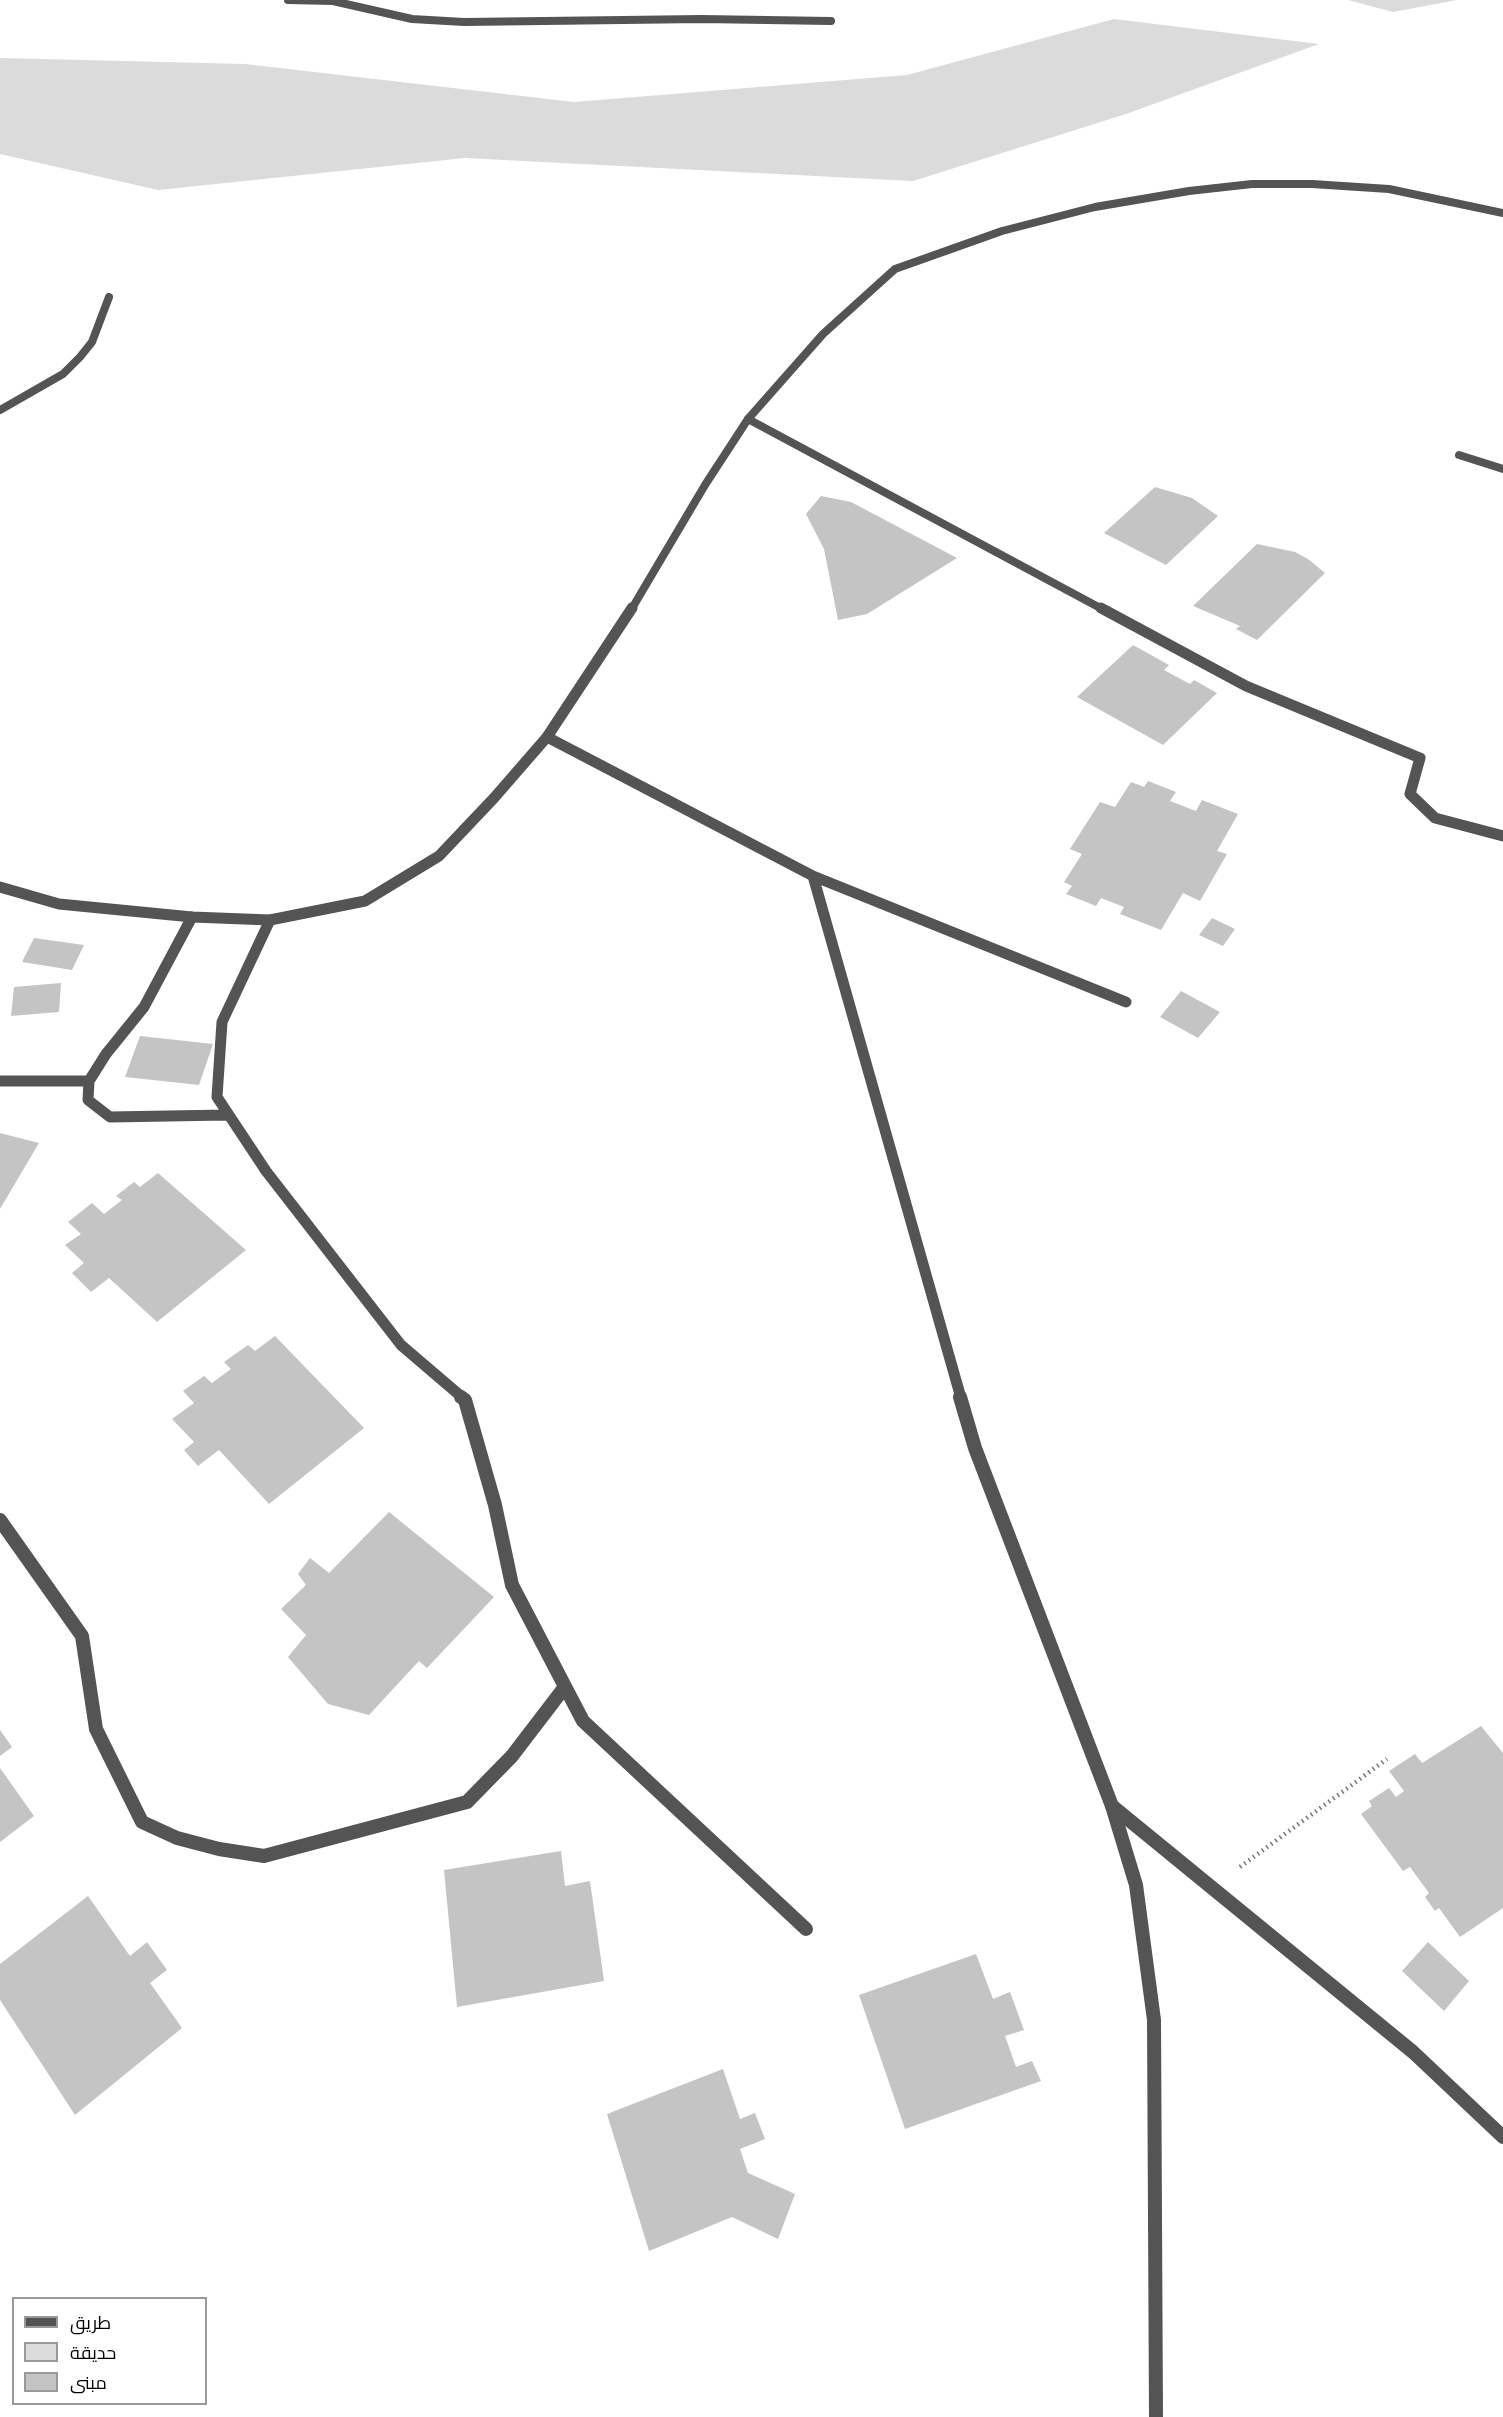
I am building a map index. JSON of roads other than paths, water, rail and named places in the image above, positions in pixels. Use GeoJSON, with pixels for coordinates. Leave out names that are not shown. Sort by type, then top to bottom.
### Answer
{"type":"FeatureCollection","features":[{"type":"Feature","properties":{"kind":"street"},"geometry":{"type":"LineString","coordinates":[[288,0],[333,1],[412,19],[464,22],[702,19],[831,21]]}},
{"type":"Feature","properties":{"kind":"street"},"geometry":{"type":"LineString","coordinates":[[0,887],[59,904],[192,917],[270,920],[365,901],[439,856],[547,738],[620,628],[705,485],[748,419],[823,334],[895,269],[1002,231],[1095,207],[1189,191],[1252,184],[1312,184],[1389,189],[1503,213]]}},
{"type":"Feature","properties":{"kind":"street"},"geometry":{"type":"LineString","coordinates":[[0,410],[63,374],[80,357],[92,342],[109,297]]}},
{"type":"Feature","properties":{"kind":"street"},"geometry":{"type":"LineString","coordinates":[[748,419],[1246,686],[1420,758],[1410,794],[1435,818],[1503,836]]}},
{"type":"Feature","properties":{"kind":"street"},"geometry":{"type":"LineString","coordinates":[[1459,455],[1503,469]]}},
{"type":"Feature","properties":{"kind":"street"},"geometry":{"type":"LineString","coordinates":[[547,738],[813,876],[1126,1002]]}},
{"type":"Feature","properties":{"kind":"street"},"geometry":{"type":"LineString","coordinates":[[813,876],[975,1448],[1112,1806],[1136,1885],[1154,2020],[1156,2417]]}},
{"type":"Feature","properties":{"kind":"street"},"geometry":{"type":"LineString","coordinates":[[192,917],[144,1007],[106,1054],[88,1081],[88,1100],[110,1117],[227,1115]]}},
{"type":"Feature","properties":{"kind":"street"},"geometry":{"type":"LineString","coordinates":[[270,920],[222,1022],[217,1097],[266,1171],[401,1346],[465,1400],[495,1505],[512,1584],[583,1721],[806,1929]]}},
{"type":"Feature","properties":{"kind":"street"},"geometry":{"type":"LineString","coordinates":[[0,1081],[88,1081]]}},
{"type":"Feature","properties":{"kind":"street"},"geometry":{"type":"LineString","coordinates":[[0,1520],[82,1636],[96,1729],[142,1822],[177,1838],[219,1849],[264,1856],[467,1802],[512,1756],[564,1688]]}},
{"type":"Feature","properties":{"kind":"street"},"geometry":{"type":"LineString","coordinates":[[1112,1806],[1413,2052],[1503,2137]]}}]}
